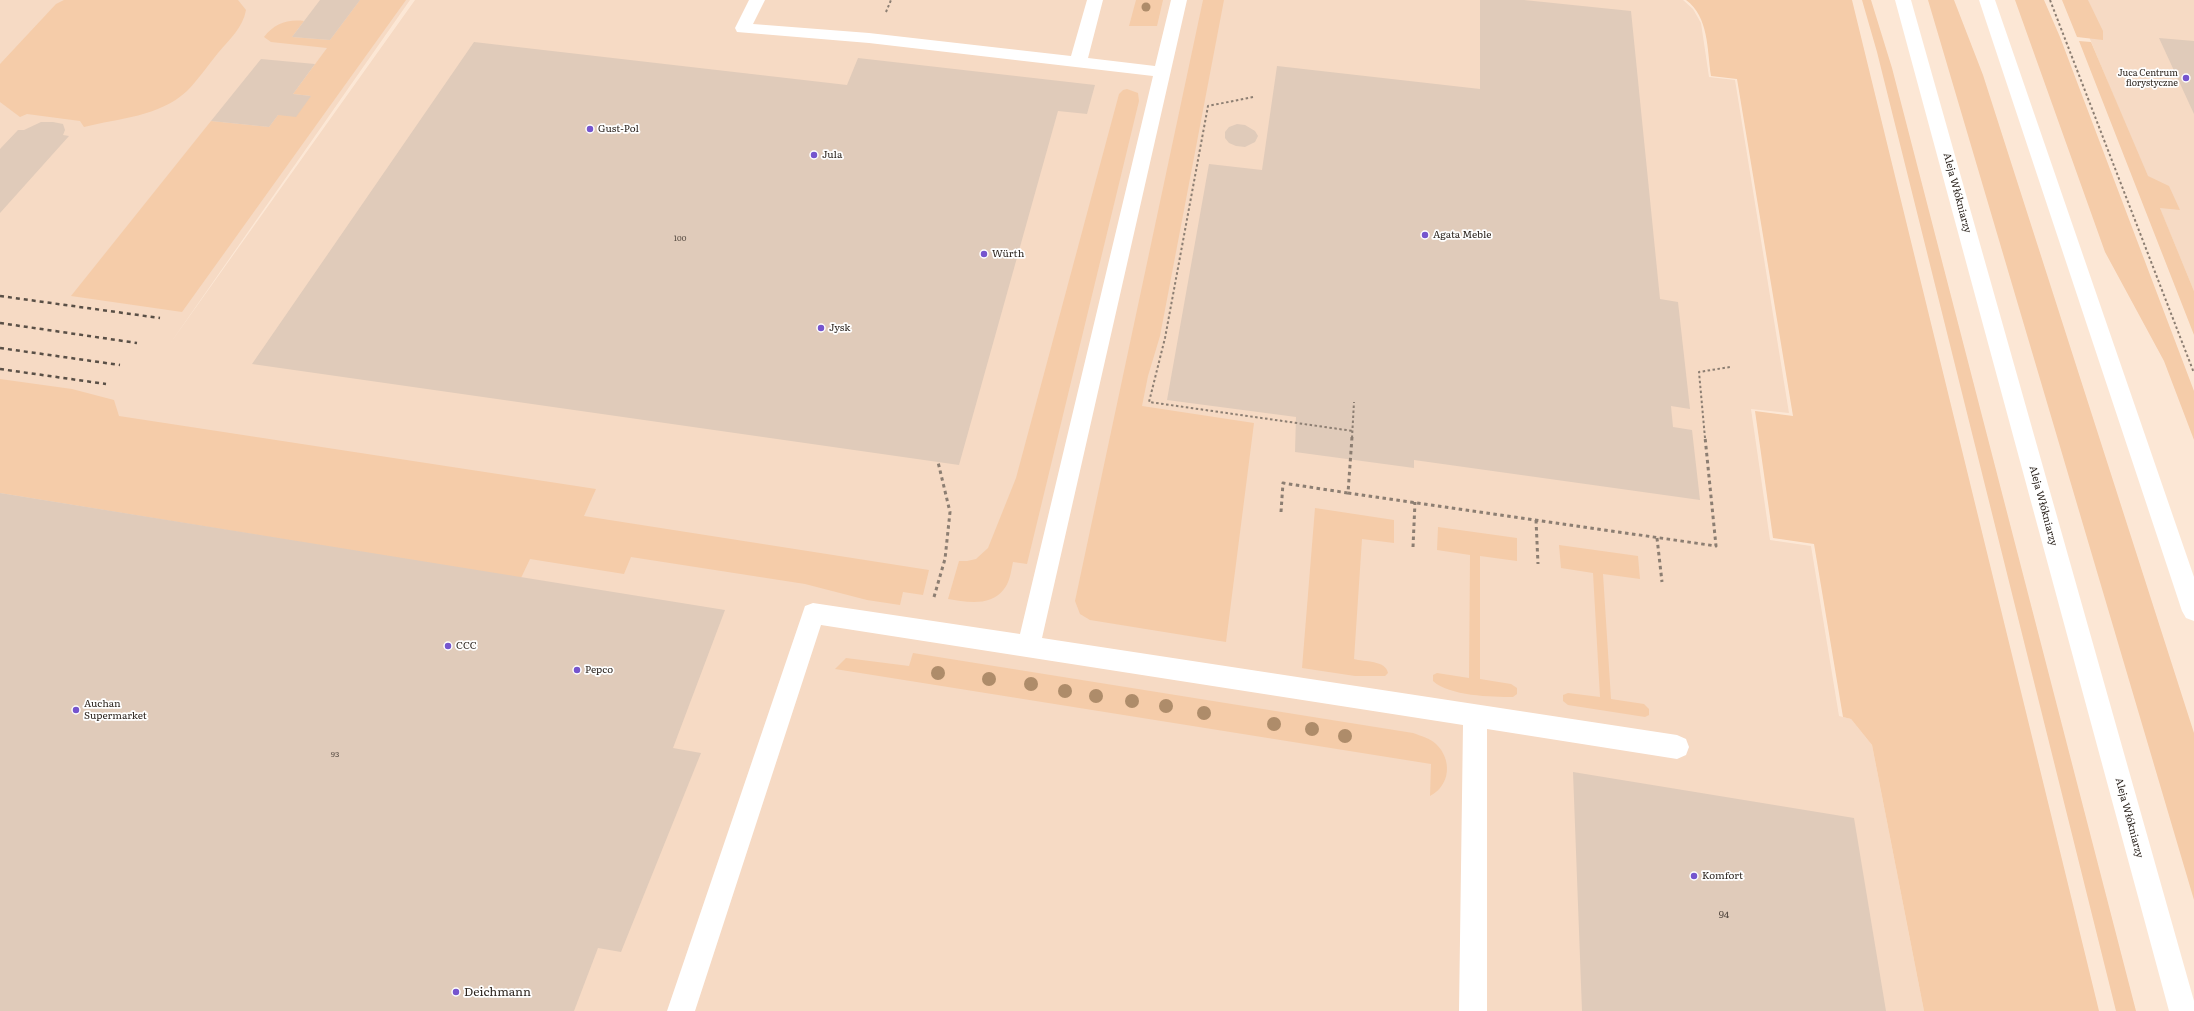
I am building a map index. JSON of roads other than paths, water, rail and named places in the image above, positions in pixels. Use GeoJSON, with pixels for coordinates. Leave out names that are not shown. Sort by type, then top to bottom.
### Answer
{"type":"FeatureCollection","features":[{"type":"Feature","properties":{"kind":"main road"},"geometry":{"type":"LineString","coordinates":[[757,0],[743,28],[869,38],[1163,72]]}},
{"type":"Feature","properties":{"kind":"main road"},"geometry":{"type":"LineString","coordinates":[[1078,62],[1096,0]]}},
{"type":"Feature","properties":{"kind":"main road"},"geometry":{"type":"LineString","coordinates":[[1029,645],[1179,0]]}},
{"type":"Feature","properties":{"kind":"main road","name":"Aleja Włókniarzy"},"geometry":{"type":"LineString","coordinates":[[1903,0],[2183,1011]]}},
{"type":"Feature","properties":{"kind":"main road"},"geometry":{"type":"LineString","coordinates":[[1987,0],[2194,611]]}},
{"type":"Feature","properties":{"kind":"main road"},"geometry":{"type":"LineString","coordinates":[[682,1011],[813,613],[1029,645],[1476,717],[1677,747]]}},
{"type":"Feature","properties":{"kind":"main road"},"geometry":{"type":"LineString","coordinates":[[1473,1011],[1476,717]]}},
{"type":"Feature","properties":{"kind":"railway"},"geometry":{"type":"LineString","coordinates":[[0,296],[160,318]]}},
{"type":"Feature","properties":{"kind":"railway"},"geometry":{"type":"LineString","coordinates":[[0,323],[137,343]]}},
{"type":"Feature","properties":{"kind":"railway"},"geometry":{"type":"LineString","coordinates":[[0,348],[120,365]]}},
{"type":"Feature","properties":{"kind":"railway"},"geometry":{"type":"LineString","coordinates":[[0,369],[106,384]]}},
{"type":"Feature","properties":{"kind":"place","name":"Juca Centrum florystyczne"},"geometry":{"type":"Point","coordinates":[2186,78]}},
{"type":"Feature","properties":{"kind":"place","name":"Gust-Pol"},"geometry":{"type":"Point","coordinates":[590,129]}},
{"type":"Feature","properties":{"kind":"place","name":"Jula"},"geometry":{"type":"Point","coordinates":[814,155]}},
{"type":"Feature","properties":{"kind":"place","name":"Agata Meble"},"geometry":{"type":"Point","coordinates":[1425,235]}},
{"type":"Feature","properties":{"kind":"place","name":"Würth"},"geometry":{"type":"Point","coordinates":[984,254]}},
{"type":"Feature","properties":{"kind":"place","name":"Jysk"},"geometry":{"type":"Point","coordinates":[821,328]}},
{"type":"Feature","properties":{"kind":"place","name":"CCC"},"geometry":{"type":"Point","coordinates":[448,646]}},
{"type":"Feature","properties":{"kind":"place","name":"Pepco"},"geometry":{"type":"Point","coordinates":[577,670]}},
{"type":"Feature","properties":{"kind":"place","name":"Auchan Supermarket"},"geometry":{"type":"Point","coordinates":[76,710]}},
{"type":"Feature","properties":{"kind":"place","name":"Komfort"},"geometry":{"type":"Point","coordinates":[1694,876]}},
{"type":"Feature","properties":{"kind":"place","name":"Deichmann"},"geometry":{"type":"Point","coordinates":[456,992]}}]}
